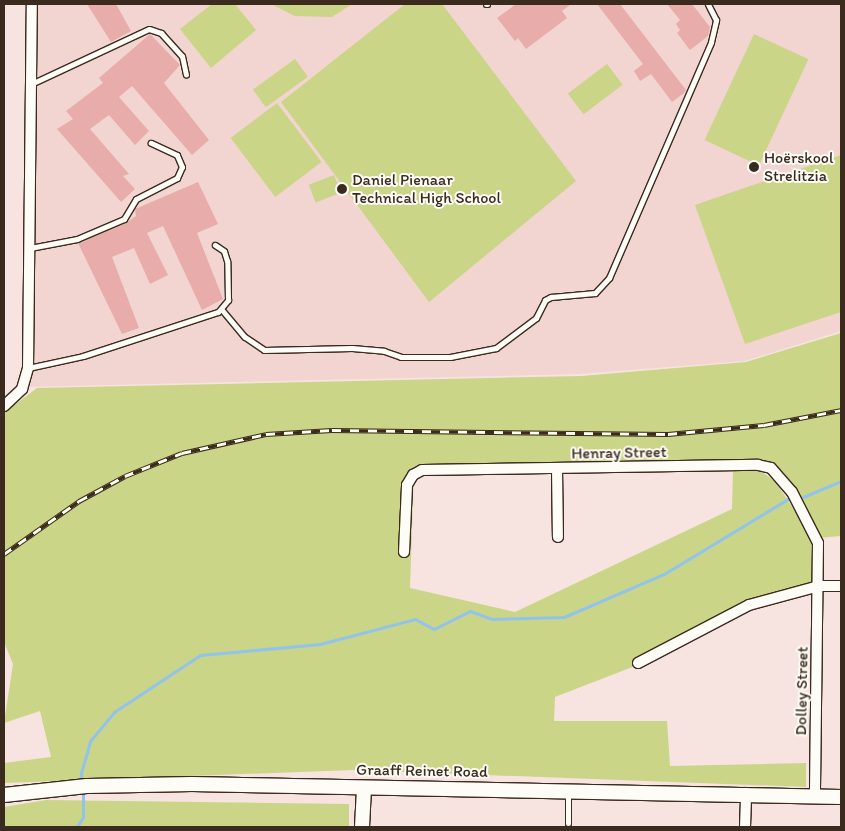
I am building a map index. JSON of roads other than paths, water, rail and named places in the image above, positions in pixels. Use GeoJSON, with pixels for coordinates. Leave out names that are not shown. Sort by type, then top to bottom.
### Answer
{"type":"FeatureCollection","features":[{"type":"Feature","properties":{"kind":"main road","name":"Graaff Reinet Road"},"geometry":{"type":"LineString","coordinates":[[4,795],[93,786],[192,784],[746,793],[841,797]]}},
{"type":"Feature","properties":{"kind":"main road"},"geometry":{"type":"LineString","coordinates":[[362,827],[364,788]]}},
{"type":"Feature","properties":{"kind":"street"},"geometry":{"type":"LineString","coordinates":[[4,406],[22,389],[28,368],[32,4]]}},
{"type":"Feature","properties":{"kind":"street","name":"Henray Street"},"geometry":{"type":"LineString","coordinates":[[404,552],[407,485],[419,471],[758,465],[771,468],[789,486],[816,536],[819,586]]}},
{"type":"Feature","properties":{"kind":"street"},"geometry":{"type":"LineString","coordinates":[[557,469],[558,537]]}},
{"type":"Feature","properties":{"kind":"street"},"geometry":{"type":"LineString","coordinates":[[638,663],[733,611],[819,586],[841,586]]}},
{"type":"Feature","properties":{"kind":"street","name":"Dolley Street"},"geometry":{"type":"LineString","coordinates":[[815,796],[819,586]]}},
{"type":"Feature","properties":{"kind":"street"},"geometry":{"type":"LineString","coordinates":[[745,827],[746,793]]}},
{"type":"Feature","properties":{"kind":"lane"},"geometry":{"type":"LineString","coordinates":[[222,310],[245,337],[264,350],[352,348],[384,351],[401,357],[450,357],[496,348],[536,318],[545,300],[551,297],[595,293],[608,278],[710,42],[716,20],[708,4]]}},
{"type":"Feature","properties":{"kind":"lane"},"geometry":{"type":"LineString","coordinates":[[31,84],[149,30],[161,33],[182,56],[186,75]]}},
{"type":"Feature","properties":{"kind":"lane"},"geometry":{"type":"LineString","coordinates":[[29,248],[77,239],[124,218],[136,198],[177,178],[182,167],[177,155],[151,143]]}},
{"type":"Feature","properties":{"kind":"lane"},"geometry":{"type":"LineString","coordinates":[[28,368],[83,356],[222,310],[228,300],[227,261],[224,251],[215,244]]}},
{"type":"Feature","properties":{"kind":"lane"},"geometry":{"type":"LineString","coordinates":[[568,790],[568,824]]}},
{"type":"Feature","properties":{"kind":"waterway"},"geometry":{"type":"LineString","coordinates":[[803,497],[841,481]]}},
{"type":"Feature","properties":{"kind":"waterway"},"geometry":{"type":"LineString","coordinates":[[82,783],[81,773],[90,741],[114,712],[200,655],[320,644],[415,619],[434,629],[470,611],[492,619],[564,617],[664,574],[788,499]]}},
{"type":"Feature","properties":{"kind":"waterway"},"geometry":{"type":"LineString","coordinates":[[77,827],[83,817],[83,790]]}},
{"type":"Feature","properties":{"kind":"railway"},"geometry":{"type":"LineString","coordinates":[[4,554],[79,501],[125,476],[182,453],[266,434],[332,430],[668,434],[764,425],[841,410]]}},
{"type":"Feature","properties":{"kind":"place","name":"Hoërskool Strelitzia"},"geometry":{"type":"Point","coordinates":[754,167]}},
{"type":"Feature","properties":{"kind":"place","name":"Daniel Pienaar Technical High School"},"geometry":{"type":"Point","coordinates":[342,189]}}]}
